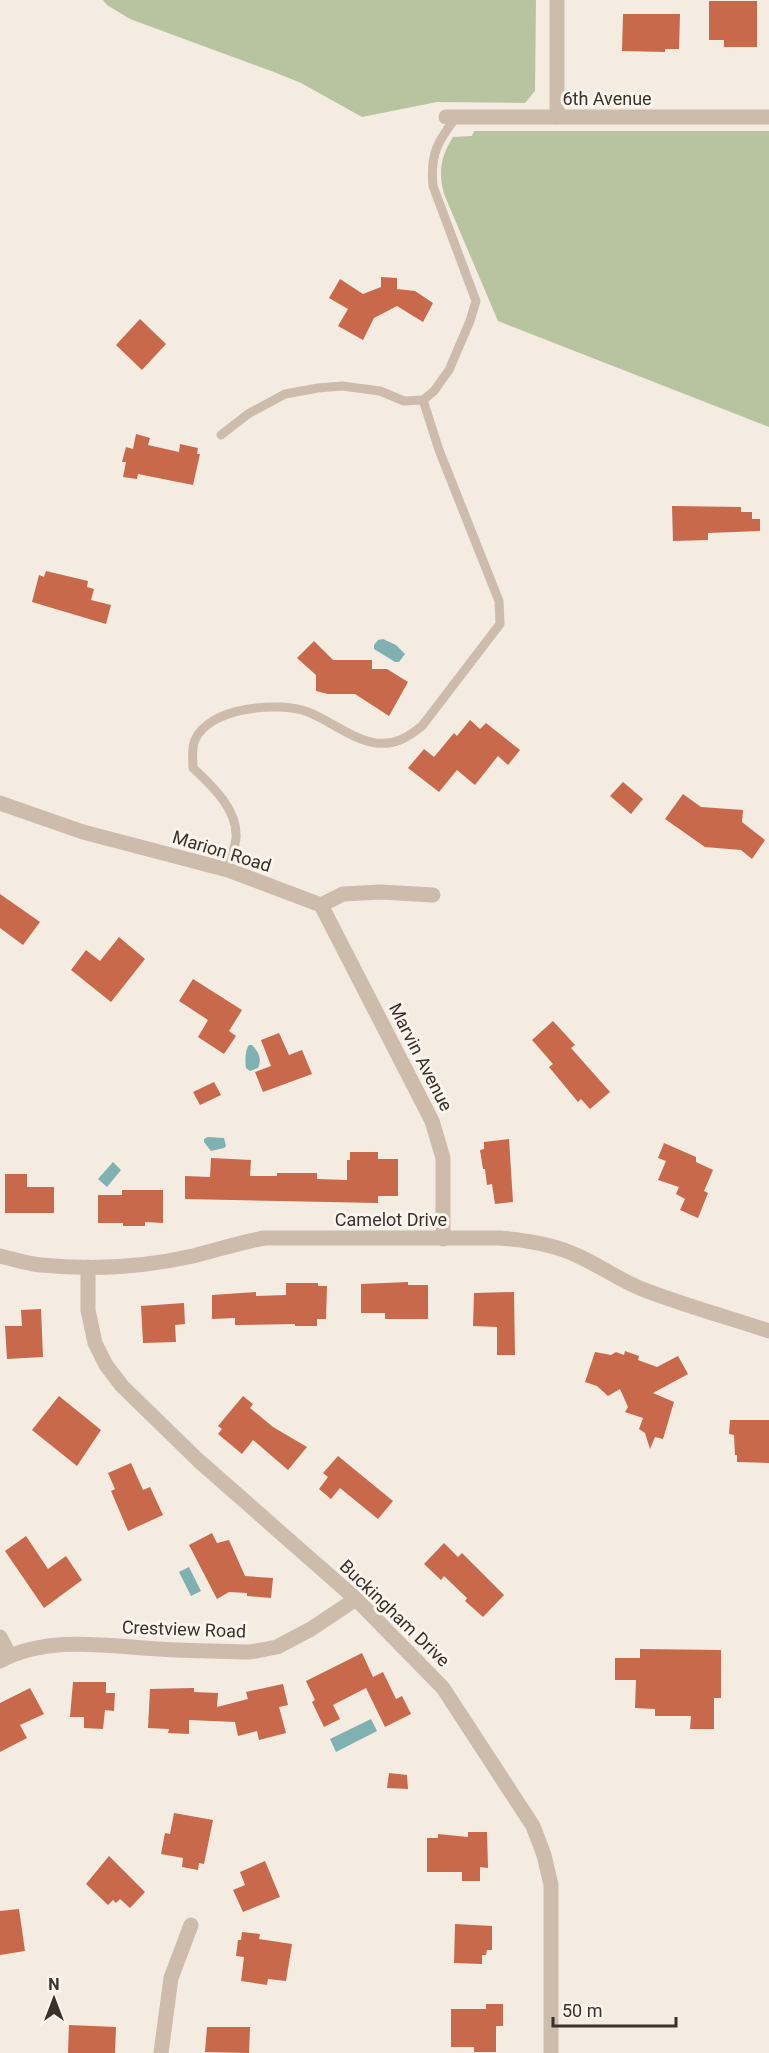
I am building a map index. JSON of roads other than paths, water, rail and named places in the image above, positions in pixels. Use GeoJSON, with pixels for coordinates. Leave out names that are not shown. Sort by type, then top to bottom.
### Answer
{"type":"FeatureCollection","features":[{"type":"Feature","properties":{"kind":"street"},"geometry":{"type":"LineString","coordinates":[[557,0],[557,117]]}},
{"type":"Feature","properties":{"kind":"street","name":"6th Avenue"},"geometry":{"type":"LineString","coordinates":[[452,117],[769,117]]}},
{"type":"Feature","properties":{"kind":"street","name":"Marion Road"},"geometry":{"type":"LineString","coordinates":[[0,803],[83,832],[228,870],[321,904]]}},
{"type":"Feature","properties":{"kind":"street"},"geometry":{"type":"LineString","coordinates":[[321,904],[343,894],[381,892],[433,895]]}},
{"type":"Feature","properties":{"kind":"street","name":"Marvin Avenue"},"geometry":{"type":"LineString","coordinates":[[321,904],[432,1121],[443,1158],[443,1239]]}},
{"type":"Feature","properties":{"kind":"street","name":"Camelot Drive"},"geometry":{"type":"LineString","coordinates":[[0,1256],[39,1265],[88,1267],[142,1265],[265,1239],[500,1239],[537,1242],[576,1254],[642,1289],[769,1331]]}},
{"type":"Feature","properties":{"kind":"street","name":"Buckingham Drive"},"geometry":{"type":"LineString","coordinates":[[88,1267],[88,1310],[95,1343],[106,1365],[122,1386],[200,1461],[356,1599],[443,1688],[533,1826],[544,1855],[551,1885],[551,2053]]}},
{"type":"Feature","properties":{"kind":"street","name":"Crestview Road"},"geometry":{"type":"LineString","coordinates":[[5,1658],[41,1646],[86,1644],[250,1652],[277,1647],[285,1643],[356,1599]]}},
{"type":"Feature","properties":{"kind":"street"},"geometry":{"type":"LineString","coordinates":[[0,1637],[5,1658]]}},
{"type":"Feature","properties":{"kind":"street"},"geometry":{"type":"LineString","coordinates":[[161,2053],[171,1978],[191,1925]]}},
{"type":"Feature","properties":{"kind":"lane"},"geometry":{"type":"LineString","coordinates":[[221,435],[248,414],[285,394],[342,386],[380,391],[404,402],[423,400],[434,391],[449,370],[476,301],[433,186],[432,168],[439,140],[452,117]]}},
{"type":"Feature","properties":{"kind":"lane"},"geometry":{"type":"LineString","coordinates":[[228,870],[236,838],[234,820],[227,806],[208,782],[193,768],[192,754],[195,739],[212,721],[238,710],[280,707],[307,712],[374,742],[395,742],[406,738],[422,726],[500,624],[499,601],[439,450],[423,400]]}},
{"type":"Feature","properties":{"kind":"water"},"geometry":{"type":"Polygon","coordinates":[[[383,639],[396,645],[405,654],[399,662],[395,662],[374,649],[378,640],[383,639]]]}},
{"type":"Feature","properties":{"kind":"water"},"geometry":{"type":"Polygon","coordinates":[[[249,1045],[252,1045],[260,1059],[258,1068],[250,1071],[246,1068],[245,1063],[249,1045]]]}},
{"type":"Feature","properties":{"kind":"water"},"geometry":{"type":"Polygon","coordinates":[[[224,1138],[226,1146],[211,1151],[204,1142],[204,1139],[224,1138]]]}},
{"type":"Feature","properties":{"kind":"water"},"geometry":{"type":"Polygon","coordinates":[[[113,1162],[121,1170],[107,1187],[98,1179],[113,1162]]]}},
{"type":"Feature","properties":{"kind":"water"},"geometry":{"type":"Polygon","coordinates":[[[189,1567],[201,1591],[191,1596],[179,1572],[189,1567]]]}},
{"type":"Feature","properties":{"kind":"water"},"geometry":{"type":"Polygon","coordinates":[[[371,1719],[377,1731],[336,1752],[330,1739],[371,1719]]]}}]}
